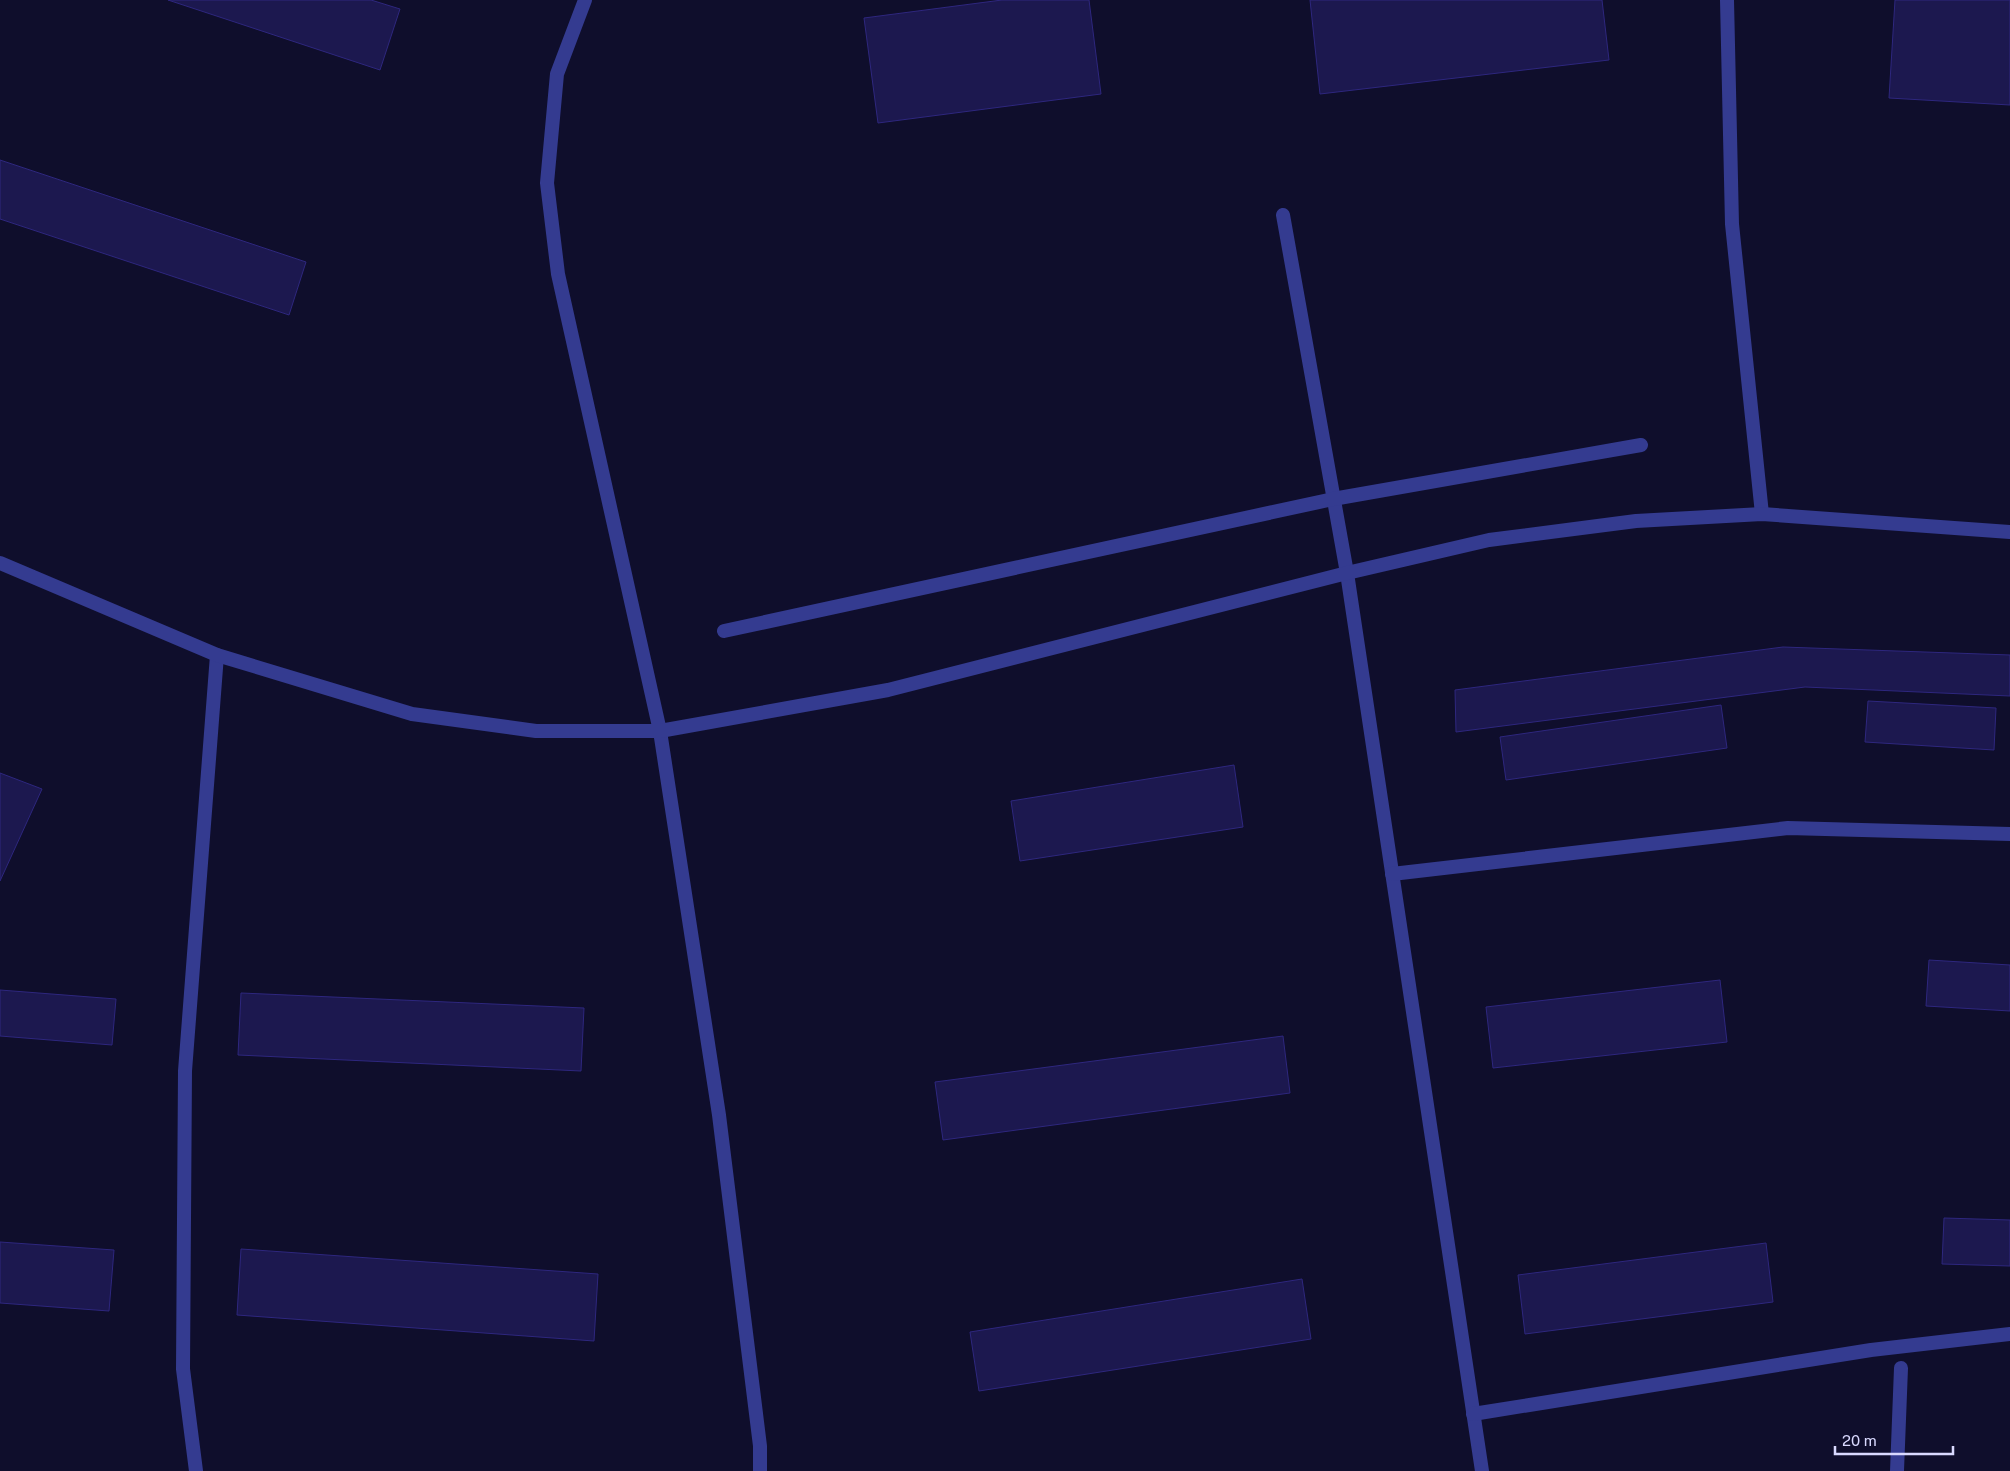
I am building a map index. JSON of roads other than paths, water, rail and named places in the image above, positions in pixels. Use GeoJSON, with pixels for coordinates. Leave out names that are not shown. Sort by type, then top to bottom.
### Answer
{"type":"FeatureCollection","features":[{"type":"Feature","properties":{"kind":"street"},"geometry":{"type":"LineString","coordinates":[[585,0],[557,74],[547,183],[558,274],[660,731],[719,1115],[760,1446],[760,1471]]}},
{"type":"Feature","properties":{"kind":"street"},"geometry":{"type":"LineString","coordinates":[[1727,0],[1732,224],[1762,514]]}},
{"type":"Feature","properties":{"kind":"street"},"geometry":{"type":"LineString","coordinates":[[1283,215],[1347,573],[1482,1471]]}},
{"type":"Feature","properties":{"kind":"street"},"geometry":{"type":"LineString","coordinates":[[724,631],[1333,499],[1641,445]]}},
{"type":"Feature","properties":{"kind":"street"},"geometry":{"type":"LineString","coordinates":[[0,563],[217,655],[412,714],[536,731],[660,731],[888,690],[1347,573],[1489,540],[1636,521],[1762,514],[2010,532]]}},
{"type":"Feature","properties":{"kind":"street"},"geometry":{"type":"LineString","coordinates":[[196,1471],[183,1369],[185,1071],[217,655]]}},
{"type":"Feature","properties":{"kind":"street"},"geometry":{"type":"LineString","coordinates":[[1392,874],[1788,828],[2010,834]]}},
{"type":"Feature","properties":{"kind":"street"},"geometry":{"type":"LineString","coordinates":[[1473,1414],[1871,1350],[2010,1334]]}},
{"type":"Feature","properties":{"kind":"street"},"geometry":{"type":"LineString","coordinates":[[1897,1471],[1901,1368]]}}]}
